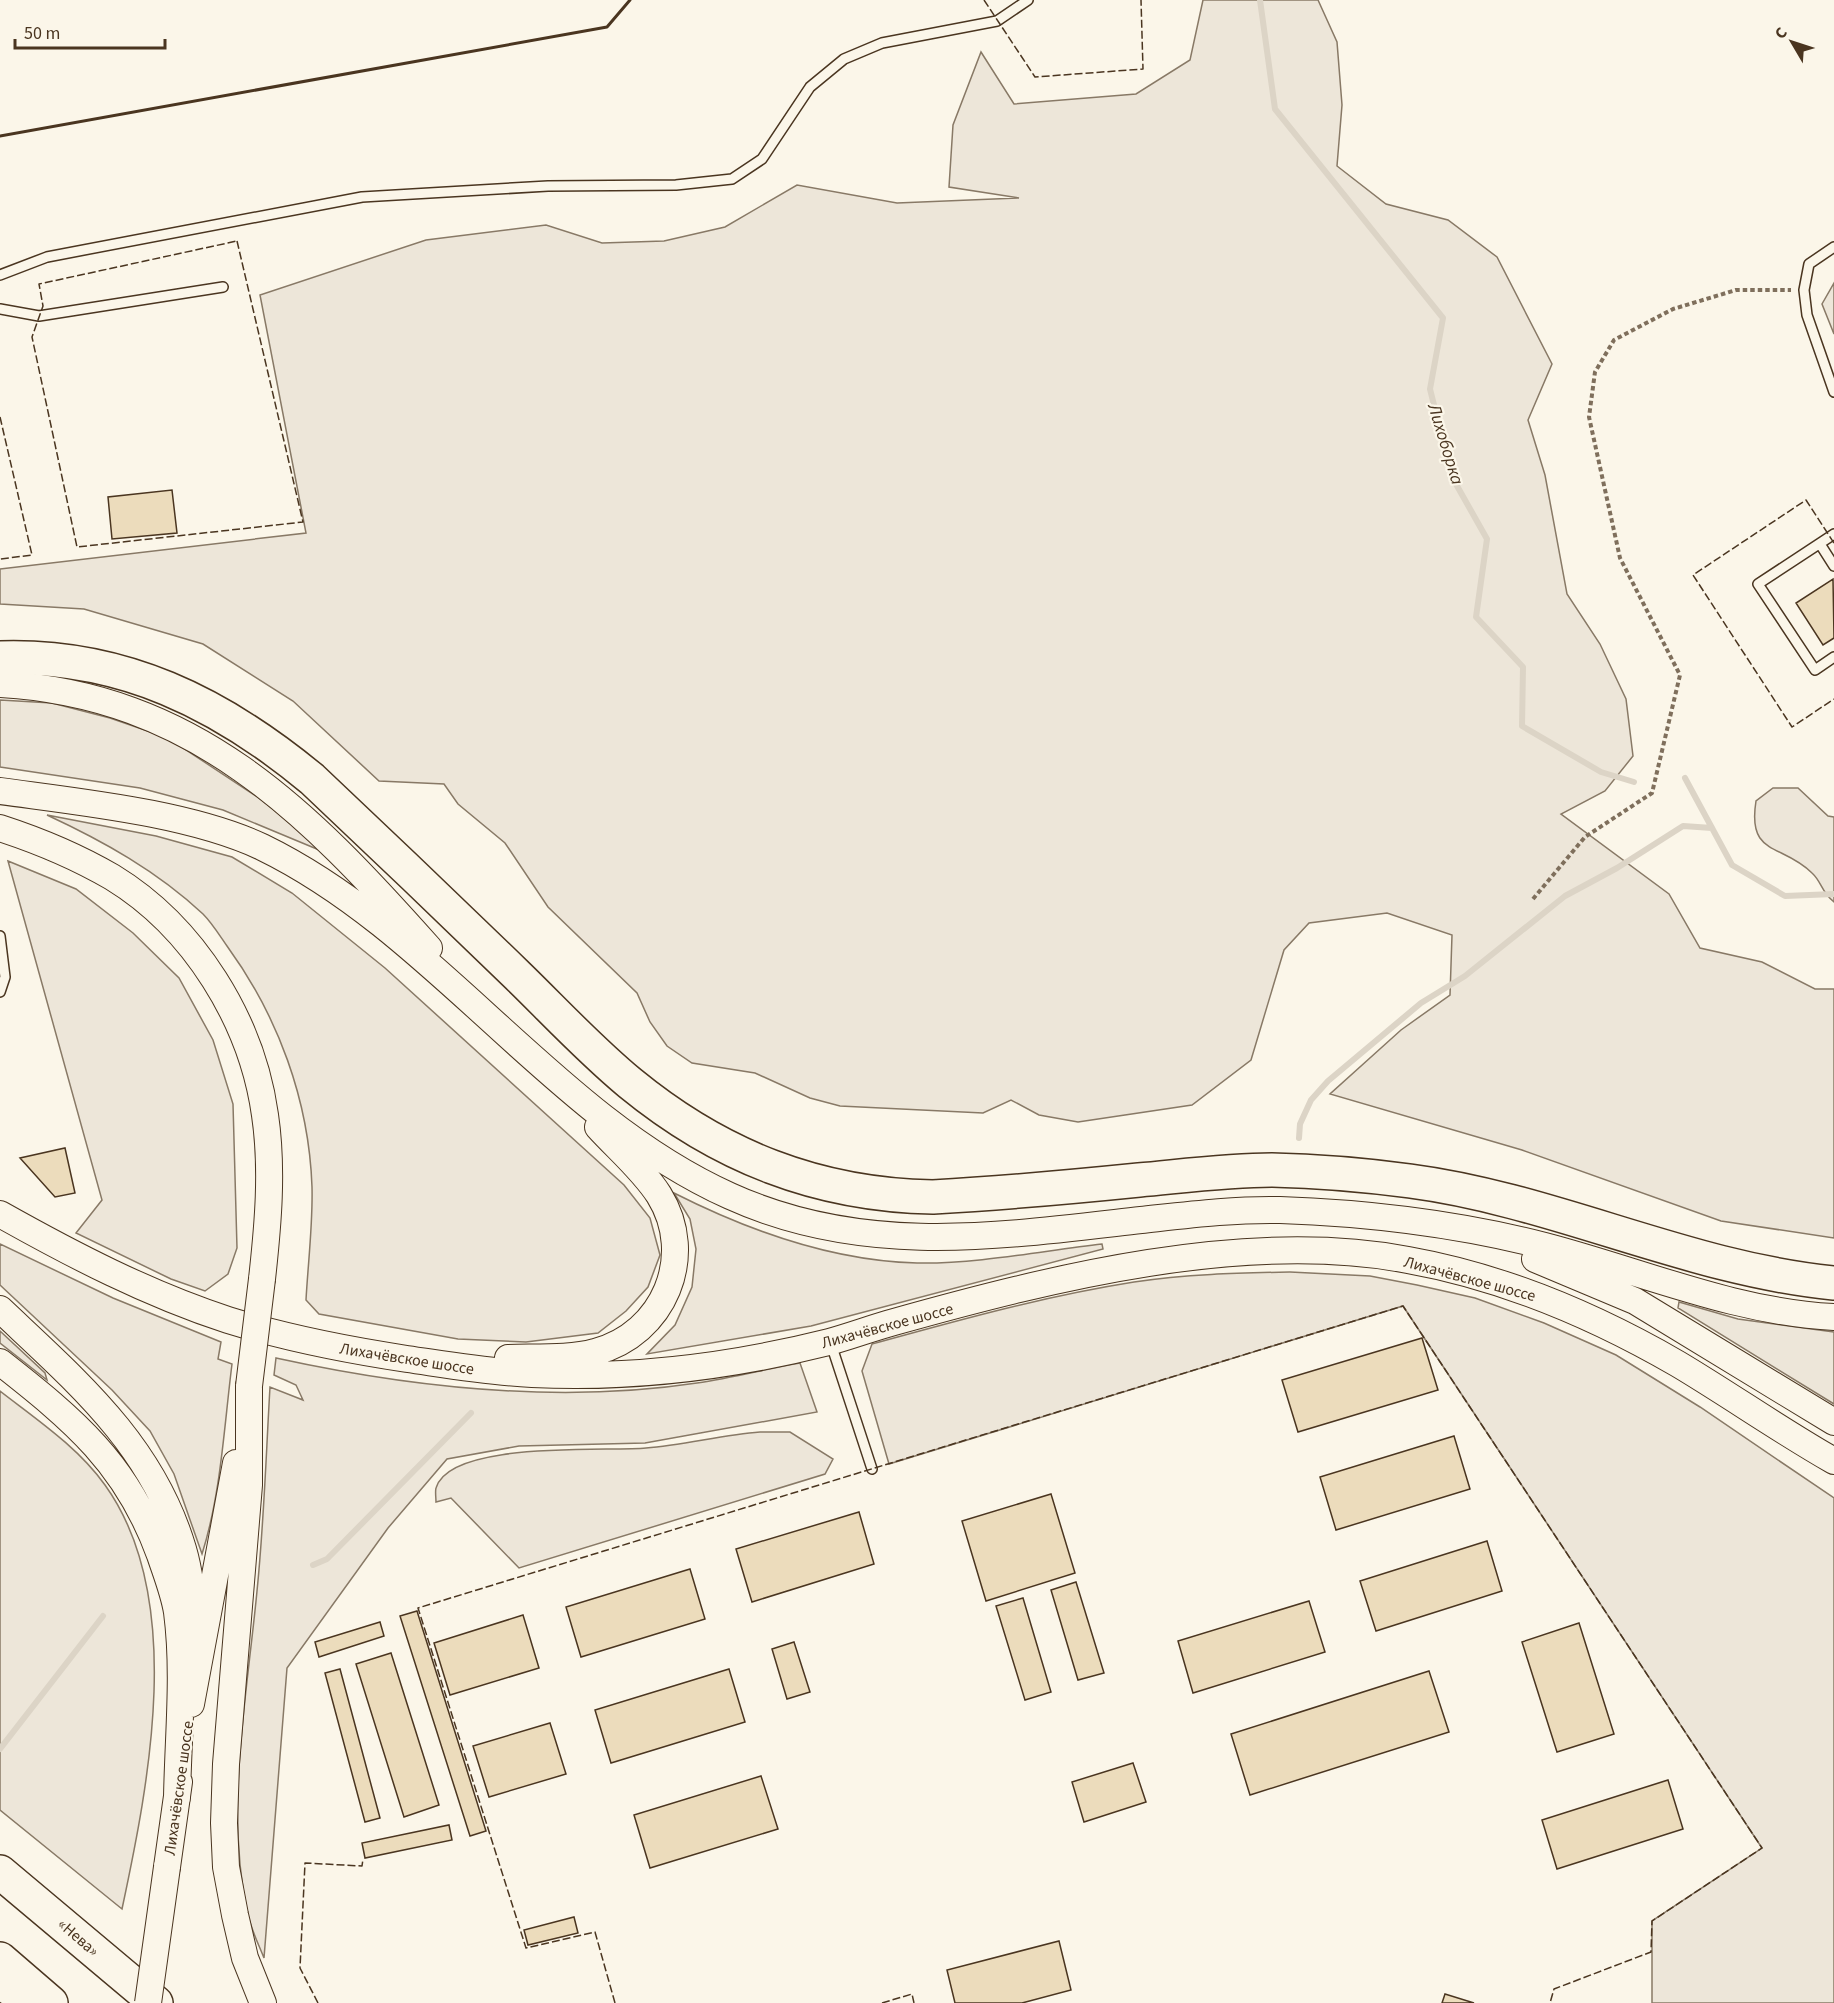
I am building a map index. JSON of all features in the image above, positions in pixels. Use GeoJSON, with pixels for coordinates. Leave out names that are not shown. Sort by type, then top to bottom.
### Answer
{"type":"FeatureCollection","features":[{"type":"Feature","properties":{"kind":"highway"},"geometry":{"type":"LineString","coordinates":[[0,658],[64,660],[122,671],[158,683],[237,723],[274,747],[312,779],[629,1082],[702,1135],[747,1158],[796,1176],[893,1196],[933,1197],[1272,1170],[1367,1176],[1411,1181],[1474,1193],[1724,1265],[1787,1279],[1834,1283]]}},
{"type":"Feature","properties":{"kind":"highway","name":"«Нева»"},"geometry":{"type":"LineString","coordinates":[[0,1872],[156,2003]]}},
{"type":"Feature","properties":{"kind":"highway"},"geometry":{"type":"LineString","coordinates":[[0,1959],[51,2003]]}},
{"type":"Feature","properties":{"kind":"main road"},"geometry":{"type":"LineString","coordinates":[[0,684],[54,688],[101,700],[183,731],[222,754],[290,806],[358,869],[493,1019],[546,1071],[659,1196],[674,1233],[676,1261],[670,1285],[658,1310],[624,1340],[595,1353],[418,1360]]}},
{"type":"Feature","properties":{"kind":"main road"},"geometry":{"type":"LineString","coordinates":[[0,791],[154,816],[209,829],[256,844],[331,888],[393,935],[493,1019]]}},
{"type":"Feature","properties":{"kind":"main road"},"geometry":{"type":"LineString","coordinates":[[0,828],[47,843],[79,859],[114,879],[147,903],[208,969],[243,1033],[255,1067],[265,1116],[268,1221],[249,1388],[249,1485],[226,1764],[224,1823],[226,1867],[235,1915],[245,1958],[263,2003]]}},
{"type":"Feature","properties":{"kind":"main road"},"geometry":{"type":"LineString","coordinates":[[546,1071],[634,1140],[729,1196],[820,1227],[860,1234],[969,1237],[1204,1213],[1273,1210],[1335,1213],[1484,1231],[1545,1246],[1707,1295],[1780,1311],[1834,1317]]}},
{"type":"Feature","properties":{"kind":"main road","name":"Лихачёвское шоссе"},"geometry":{"type":"LineString","coordinates":[[0,1214],[105,1270],[224,1318],[288,1337],[487,1371],[537,1375],[600,1374],[683,1368],[749,1359],[830,1341],[893,1322],[1048,1282],[1129,1265],[1224,1254],[1348,1252],[1409,1260],[1538,1296],[1619,1332],[1668,1359],[1763,1419]]}},
{"type":"Feature","properties":{"kind":"main road"},"geometry":{"type":"LineString","coordinates":[[1432,1226],[1514,1251],[1582,1276],[1635,1301],[1834,1422]]}},
{"type":"Feature","properties":{"kind":"main road"},"geometry":{"type":"LineString","coordinates":[[0,1309],[81,1386],[114,1421],[155,1479],[183,1551],[192,1599],[196,1636],[191,1701]]}},
{"type":"Feature","properties":{"kind":"main road"},"geometry":{"type":"LineString","coordinates":[[0,1362],[87,1434],[115,1468],[140,1510],[156,1544],[177,1610],[180,1657],[177,1798]]}},
{"type":"Feature","properties":{"kind":"main road","name":"Лихачёвское шоссе"},"geometry":{"type":"LineString","coordinates":[[148,2003],[191,1701],[220,1556],[249,1388]]}},
{"type":"Feature","properties":{"kind":"main road"},"geometry":{"type":"LineString","coordinates":[[1763,1419],[1834,1461]]}},
{"type":"Feature","properties":{"kind":"main road"},"geometry":{"type":"LineString","coordinates":[[1763,1419],[1834,1473]]}},
{"type":"Feature","properties":{"kind":"main road"},"geometry":{"type":"LineString","coordinates":[[0,1986],[25,2003]]}},
{"type":"Feature","properties":{"kind":"lane"},"geometry":{"type":"LineString","coordinates":[[0,275],[47,257],[362,197],[548,186],[676,185],[732,179],[762,159],[810,87],[844,59],[882,43],[997,21],[1028,0]]}},
{"type":"Feature","properties":{"kind":"lane"},"geometry":{"type":"LineString","coordinates":[[1834,247],[1809,264],[1804,290],[1807,315],[1834,392]]}},
{"type":"Feature","properties":{"kind":"lane"},"geometry":{"type":"LineString","coordinates":[[0,309],[39,316],[223,287]]}},
{"type":"Feature","properties":{"kind":"lane"},"geometry":{"type":"LineString","coordinates":[[1834,534],[1758,584],[1815,670],[1834,657]]}},
{"type":"Feature","properties":{"kind":"lane"},"geometry":{"type":"LineString","coordinates":[[1820,544],[1834,566]]}},
{"type":"Feature","properties":{"kind":"lane"},"geometry":{"type":"LineString","coordinates":[[0,936],[5,977],[0,992]]}},
{"type":"Feature","properties":{"kind":"lane"},"geometry":{"type":"LineString","coordinates":[[830,1341],[872,1469]]}},
{"type":"Feature","properties":{"kind":"path"},"geometry":{"type":"LineString","coordinates":[[1533,900],[1585,837],[1652,793],[1680,675],[1620,558],[1589,417],[1594,372],[1614,340],[1673,309],[1736,290],[1804,290]]}},
{"type":"Feature","properties":{"kind":"shaded area"},"geometry":{"type":"Polygon","coordinates":[[[1203,0],[1318,0],[1337,42],[1342,105],[1337,166],[1386,204],[1448,220],[1497,257],[1552,364],[1528,420],[1545,475],[1567,594],[1600,644],[1626,699],[1633,756],[1605,791],[1561,814],[1669,894],[1700,948],[1762,962],[1815,989],[1834,989],[1834,1238],[1721,1221],[1522,1150],[1330,1094],[1401,1030],[1450,995],[1452,935],[1387,913],[1309,923],[1284,950],[1251,1060],[1192,1105],[1078,1122],[1039,1115],[1011,1100],[983,1113],[840,1106],[810,1098],[755,1073],[692,1063],[667,1046],[650,1022],[637,993],[548,907],[505,843],[458,804],[444,784],[379,781],[293,701],[203,644],[84,609],[0,604],[0,569],[306,533],[260,295],[426,240],[546,225],[602,243],[664,241],[725,227],[797,185],[897,203],[1019,198],[949,187],[953,125],[981,52],[1014,104],[1136,94],[1190,60],[1203,0]]]}},
{"type":"Feature","properties":{"kind":"shaded area"},"geometry":{"type":"Polygon","coordinates":[[[1834,283],[1834,334],[1822,304],[1834,283]]]}},
{"type":"Feature","properties":{"kind":"shaded area"},"geometry":{"type":"Polygon","coordinates":[[[0,700],[52,703],[110,718],[168,738],[262,800],[324,852],[223,810],[140,788],[0,767],[0,700]]]}},
{"type":"Feature","properties":{"kind":"shaded area"},"geometry":{"type":"Polygon","coordinates":[[[1773,788],[1798,788],[1828,816],[1834,817],[1834,902],[1826,895],[1812,873],[1801,864],[1769,847],[1757,832],[1756,801],[1773,788]]]}},
{"type":"Feature","properties":{"kind":"shaded area"},"geometry":{"type":"Polygon","coordinates":[[[47,815],[156,836],[232,857],[292,893],[385,968],[624,1185],[650,1218],[660,1255],[648,1287],[626,1311],[598,1333],[526,1342],[458,1339],[319,1314],[306,1300],[312,1187],[305,1122],[288,1060],[261,1001],[213,925],[185,898],[129,858],[47,815]]]}},
{"type":"Feature","properties":{"kind":"shaded area"},"geometry":{"type":"Polygon","coordinates":[[[8,861],[76,889],[133,933],[179,978],[213,1040],[233,1104],[237,1248],[228,1274],[205,1291],[171,1279],[76,1233],[102,1200],[8,861]]]}},
{"type":"Feature","properties":{"kind":"shaded area"},"geometry":{"type":"Polygon","coordinates":[[[674,1193],[732,1220],[791,1242],[853,1257],[940,1263],[1102,1244],[1103,1249],[811,1326],[647,1354],[675,1325],[692,1287],[696,1249],[690,1219],[674,1193]]]}},
{"type":"Feature","properties":{"kind":"shaded area"},"geometry":{"type":"Polygon","coordinates":[[[0,1244],[113,1298],[221,1342],[218,1359],[232,1364],[218,1484],[202,1554],[174,1474],[150,1431],[112,1390],[0,1285],[0,1244]]]}},
{"type":"Feature","properties":{"kind":"shaded area"},"geometry":{"type":"Polygon","coordinates":[[[1290,1272],[1370,1276],[1417,1285],[1475,1298],[1544,1323],[1616,1355],[1700,1407],[1834,1498],[1834,2003],[1652,2003],[1652,1921],[1762,1848],[1403,1306],[889,1464],[862,1371],[872,1344],[1002,1309],[1068,1294],[1153,1279],[1231,1273],[1290,1272]]]}},
{"type":"Feature","properties":{"kind":"shaded area"},"geometry":{"type":"Polygon","coordinates":[[[1679,1302],[1738,1319],[1834,1332],[1834,1404],[1678,1308],[1679,1302]]]}},
{"type":"Feature","properties":{"kind":"shaded area"},"geometry":{"type":"Polygon","coordinates":[[[0,1331],[45,1373],[47,1380],[0,1343],[0,1331]]]}},
{"type":"Feature","properties":{"kind":"shaded area"},"geometry":{"type":"Polygon","coordinates":[[[276,1358],[380,1378],[433,1385],[539,1392],[645,1389],[710,1381],[800,1363],[817,1412],[645,1443],[519,1446],[447,1459],[388,1528],[287,1668],[264,1958],[248,1917],[241,1871],[238,1792],[240,1751],[259,1566],[270,1387],[303,1400],[296,1385],[274,1375],[276,1358]]]}},
{"type":"Feature","properties":{"kind":"shaded area"},"geometry":{"type":"Polygon","coordinates":[[[0,1391],[69,1446],[105,1485],[130,1530],[146,1581],[153,1635],[154,1692],[150,1749],[122,1909],[0,1810],[0,1391]]]}},
{"type":"Feature","properties":{"kind":"shaded area"},"geometry":{"type":"Polygon","coordinates":[[[760,1432],[790,1432],[833,1459],[825,1474],[519,1568],[451,1498],[436,1502],[436,1488],[447,1473],[469,1462],[498,1455],[646,1448],[760,1432]]]}},
{"type":"Feature","properties":{"kind":"building"},"geometry":{"type":"Polygon","coordinates":[[[172,490],[177,533],[112,539],[108,497],[172,490]]]}},
{"type":"Feature","properties":{"kind":"building"},"geometry":{"type":"Polygon","coordinates":[[[1833,579],[1834,638],[1823,645],[1796,603],[1833,579]]]}},
{"type":"Feature","properties":{"kind":"building"},"geometry":{"type":"Polygon","coordinates":[[[65,1148],[75,1193],[55,1197],[20,1158],[65,1148]]]}},
{"type":"Feature","properties":{"kind":"building"},"geometry":{"type":"Polygon","coordinates":[[[1422,1338],[1438,1390],[1298,1432],[1282,1380],[1422,1338]]]}},
{"type":"Feature","properties":{"kind":"building"},"geometry":{"type":"Polygon","coordinates":[[[1454,1436],[1470,1489],[1336,1530],[1320,1477],[1454,1436]]]}},
{"type":"Feature","properties":{"kind":"building"},"geometry":{"type":"Polygon","coordinates":[[[1051,1494],[1075,1573],[986,1601],[962,1521],[1051,1494]]]}},
{"type":"Feature","properties":{"kind":"building"},"geometry":{"type":"Polygon","coordinates":[[[859,1512],[874,1564],[752,1602],[736,1549],[859,1512]]]}},
{"type":"Feature","properties":{"kind":"building"},"geometry":{"type":"Polygon","coordinates":[[[1487,1541],[1502,1591],[1376,1631],[1360,1581],[1487,1541]]]}},
{"type":"Feature","properties":{"kind":"building"},"geometry":{"type":"Polygon","coordinates":[[[690,1569],[705,1619],[581,1657],[566,1607],[690,1569]]]}},
{"type":"Feature","properties":{"kind":"building"},"geometry":{"type":"Polygon","coordinates":[[[1076,1582],[1104,1673],[1078,1680],[1051,1590],[1076,1582]]]}},
{"type":"Feature","properties":{"kind":"building"},"geometry":{"type":"Polygon","coordinates":[[[1023,1598],[1051,1692],[1025,1700],[996,1606],[1023,1598]]]}},
{"type":"Feature","properties":{"kind":"building"},"geometry":{"type":"Polygon","coordinates":[[[1309,1601],[1325,1652],[1193,1693],[1178,1641],[1309,1601]]]}},
{"type":"Feature","properties":{"kind":"building"},"geometry":{"type":"Polygon","coordinates":[[[417,1611],[486,1831],[470,1836],[400,1616],[417,1611]]]}},
{"type":"Feature","properties":{"kind":"building"},"geometry":{"type":"Polygon","coordinates":[[[523,1615],[539,1668],[450,1695],[434,1643],[523,1615]]]}},
{"type":"Feature","properties":{"kind":"building"},"geometry":{"type":"Polygon","coordinates":[[[380,1622],[384,1636],[319,1657],[315,1642],[380,1622]]]}},
{"type":"Feature","properties":{"kind":"building"},"geometry":{"type":"Polygon","coordinates":[[[1579,1623],[1614,1734],[1557,1752],[1522,1642],[1579,1623]]]}},
{"type":"Feature","properties":{"kind":"building"},"geometry":{"type":"Polygon","coordinates":[[[794,1642],[810,1692],[787,1699],[772,1649],[794,1642]]]}},
{"type":"Feature","properties":{"kind":"building"},"geometry":{"type":"Polygon","coordinates":[[[391,1653],[439,1805],[404,1817],[356,1664],[391,1653]]]}},
{"type":"Feature","properties":{"kind":"building"},"geometry":{"type":"Polygon","coordinates":[[[340,1669],[380,1818],[365,1822],[325,1673],[340,1669]]]}},
{"type":"Feature","properties":{"kind":"building"},"geometry":{"type":"Polygon","coordinates":[[[729,1669],[745,1722],[611,1763],[595,1710],[729,1669]]]}},
{"type":"Feature","properties":{"kind":"building"},"geometry":{"type":"Polygon","coordinates":[[[1429,1671],[1449,1732],[1250,1795],[1231,1734],[1429,1671]]]}},
{"type":"Feature","properties":{"kind":"building"},"geometry":{"type":"Polygon","coordinates":[[[550,1723],[566,1774],[489,1797],[473,1746],[550,1723]]]}},
{"type":"Feature","properties":{"kind":"building"},"geometry":{"type":"Polygon","coordinates":[[[1133,1763],[1146,1802],[1084,1822],[1072,1782],[1133,1763]]]}},
{"type":"Feature","properties":{"kind":"building"},"geometry":{"type":"Polygon","coordinates":[[[761,1776],[778,1829],[650,1868],[634,1815],[761,1776]]]}},
{"type":"Feature","properties":{"kind":"building"},"geometry":{"type":"Polygon","coordinates":[[[1668,1780],[1683,1829],[1557,1869],[1542,1820],[1668,1780]]]}},
{"type":"Feature","properties":{"kind":"building"},"geometry":{"type":"Polygon","coordinates":[[[449,1825],[452,1840],[365,1858],[362,1843],[449,1825]]]}},
{"type":"Feature","properties":{"kind":"building"},"geometry":{"type":"Polygon","coordinates":[[[574,1917],[578,1933],[528,1945],[524,1930],[574,1917]]]}},
{"type":"Feature","properties":{"kind":"building"},"geometry":{"type":"Polygon","coordinates":[[[1059,1941],[1071,1990],[1022,2003],[955,2003],[947,1970],[1059,1941]]]}},
{"type":"Feature","properties":{"kind":"building"},"geometry":{"type":"Polygon","coordinates":[[[1445,1994],[1474,2003],[1442,2003],[1445,1994]]]}},
{"type":"Feature","properties":{"kind":"waterway","name":"Лихоборка"},"geometry":{"type":"LineString","coordinates":[[1260,0],[1275,109],[1443,318],[1430,389],[1452,477],[1487,539],[1476,617],[1523,667],[1522,726],[1601,772],[1634,782]]}},
{"type":"Feature","properties":{"kind":"waterway","name":"Лихоборка"},"geometry":{"type":"LineString","coordinates":[[1685,778],[1732,865],[1785,896],[1834,894]]}},
{"type":"Feature","properties":{"kind":"waterway"},"geometry":{"type":"LineString","coordinates":[[1299,1138],[1300,1124],[1311,1100],[1328,1081],[1421,1003],[1465,976],[1565,896],[1617,868],[1683,826],[1712,828]]}},
{"type":"Feature","properties":{"kind":"waterway"},"geometry":{"type":"LineString","coordinates":[[313,1565],[327,1559],[471,1413]]}},
{"type":"Feature","properties":{"kind":"waterway"},"geometry":{"type":"LineString","coordinates":[[0,1749],[103,1616]]}},
{"type":"Feature","properties":{"kind":"fence"},"geometry":{"type":"LineString","coordinates":[[984,0],[1035,77],[1143,69],[1141,0]]}},
{"type":"Feature","properties":{"kind":"fence"},"geometry":{"type":"LineString","coordinates":[[237,241],[303,522],[77,547],[32,337],[43,306],[39,284],[237,241]]}},
{"type":"Feature","properties":{"kind":"fence"},"geometry":{"type":"LineString","coordinates":[[0,417],[32,555],[0,559]]}},
{"type":"Feature","properties":{"kind":"fence"},"geometry":{"type":"LineString","coordinates":[[1834,543],[1806,500],[1693,575],[1792,727],[1834,699]]}},
{"type":"Feature","properties":{"kind":"fence"},"geometry":{"type":"LineString","coordinates":[[615,2003],[595,1932],[526,1948],[418,1608],[1403,1306],[1762,1848],[1652,1921],[1651,1952],[1554,1989],[1550,2003]]}},
{"type":"Feature","properties":{"kind":"fence"},"geometry":{"type":"LineString","coordinates":[[318,2003],[300,1968],[305,1863],[362,1866],[363,1859]]}},
{"type":"Feature","properties":{"kind":"fence"},"geometry":{"type":"LineString","coordinates":[[882,2003],[912,1994],[914,2003]]}},
{"type":"Feature","properties":{"kind":"wall"},"geometry":{"type":"LineString","coordinates":[[0,136],[607,27],[630,0]]}}]}
